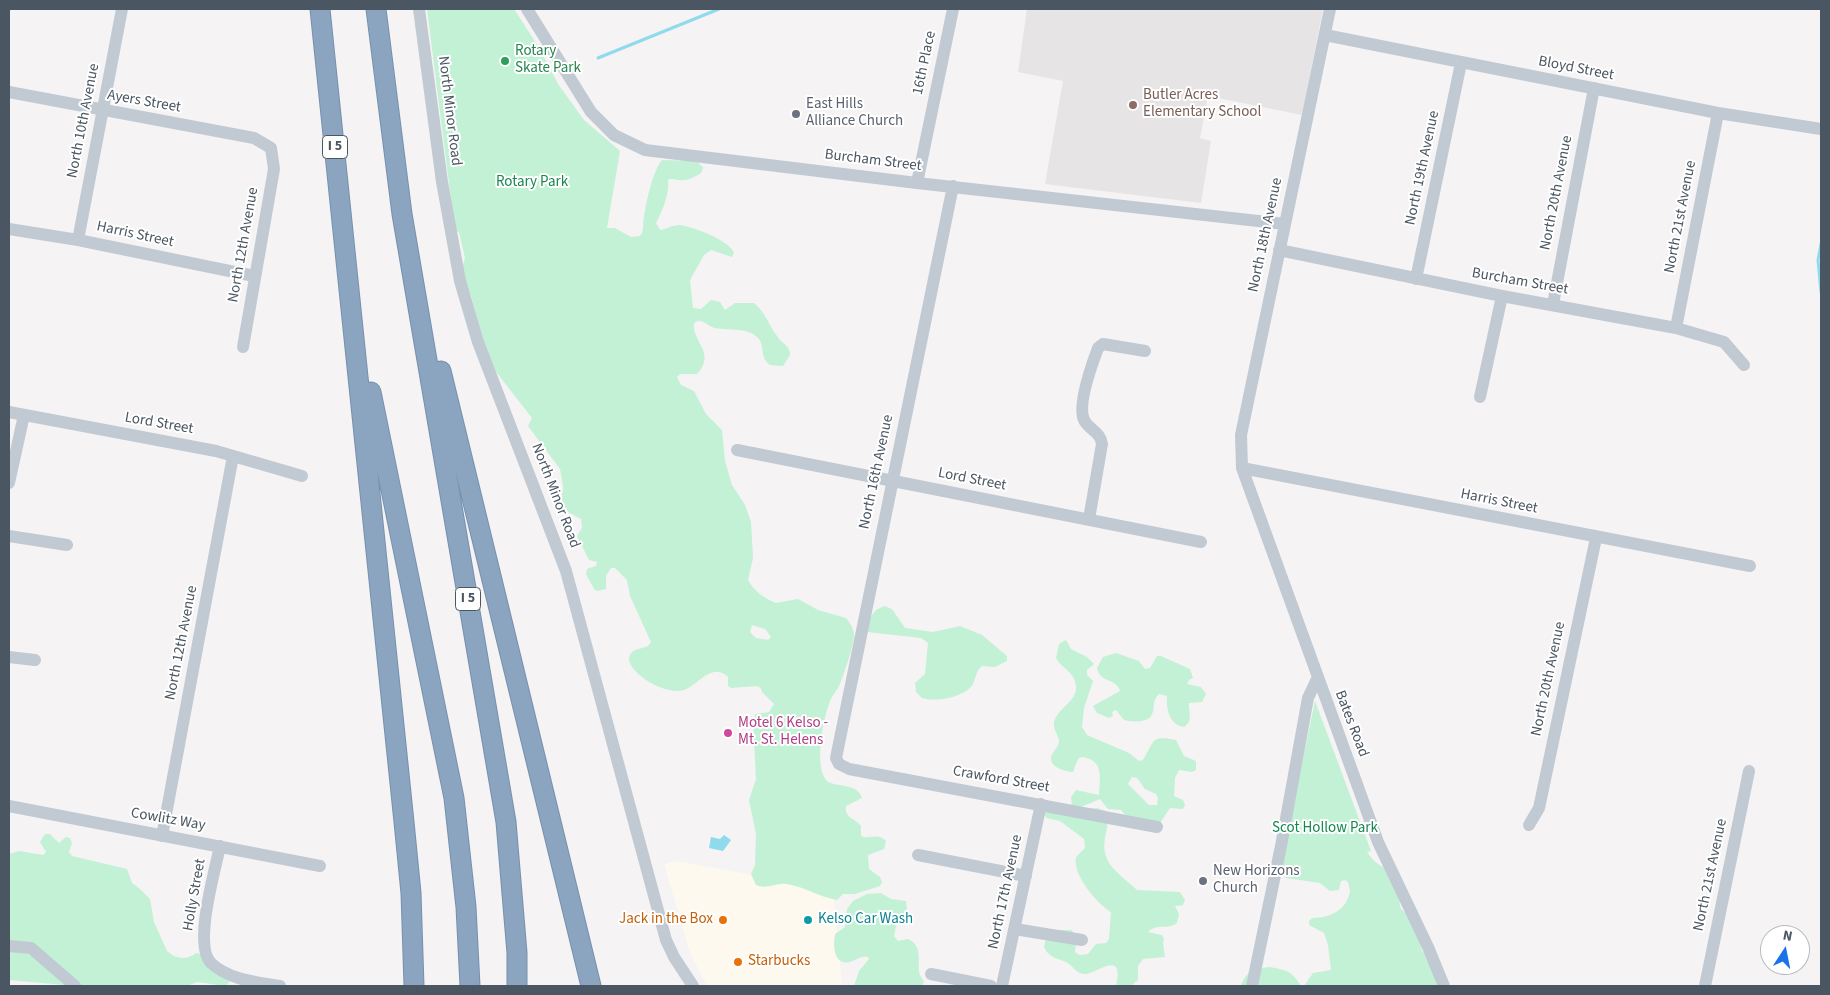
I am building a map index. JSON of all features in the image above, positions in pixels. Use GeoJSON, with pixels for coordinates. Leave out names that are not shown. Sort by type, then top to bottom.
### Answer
{"type":"FeatureCollection","features":[{"type":"Feature","properties":{"kind":"highway","name":"I 5"},"geometry":{"type":"LineString","coordinates":[[320,9],[350,285],[454,798],[466,907],[470,986]]}},
{"type":"Feature","properties":{"kind":"highway","name":"I 5"},"geometry":{"type":"LineString","coordinates":[[376,9],[402,214],[506,822],[518,954],[517,986]]}},
{"type":"Feature","properties":{"kind":"highway"},"geometry":{"type":"LineString","coordinates":[[402,214],[591,986]]}},
{"type":"Feature","properties":{"kind":"highway"},"geometry":{"type":"LineString","coordinates":[[350,285],[411,893],[414,986]]}},
{"type":"Feature","properties":{"kind":"street","name":"North 10th Avenue"},"geometry":{"type":"LineString","coordinates":[[78,240],[122,9]]}},
{"type":"Feature","properties":{"kind":"street","name":"North Minor Road"},"geometry":{"type":"LineString","coordinates":[[419,9],[442,182],[460,280],[478,342],[566,571],[666,940],[674,957],[693,986]]}},
{"type":"Feature","properties":{"kind":"street","name":"Burcham Street"},"geometry":{"type":"LineString","coordinates":[[527,9],[591,112],[614,135],[645,150],[917,183],[1285,224]]}},
{"type":"Feature","properties":{"kind":"street","name":"16th Place"},"geometry":{"type":"LineString","coordinates":[[917,183],[953,9]]}},
{"type":"Feature","properties":{"kind":"street","name":"North 18th Avenue"},"geometry":{"type":"LineString","coordinates":[[1242,468],[1241,434],[1330,9]]}},
{"type":"Feature","properties":{"kind":"street","name":"Bloyd Street"},"geometry":{"type":"LineString","coordinates":[[1325,35],[1718,113],[1821,129]]}},
{"type":"Feature","properties":{"kind":"street","name":"North 19th Avenue"},"geometry":{"type":"LineString","coordinates":[[1416,278],[1461,63]]}},
{"type":"Feature","properties":{"kind":"street","name":"North 20th Avenue"},"geometry":{"type":"LineString","coordinates":[[1553,304],[1594,88]]}},
{"type":"Feature","properties":{"kind":"street","name":"Ayers Street"},"geometry":{"type":"LineString","coordinates":[[9,92],[102,111],[254,138],[270,148]]}},
{"type":"Feature","properties":{"kind":"street","name":"North 21st Avenue"},"geometry":{"type":"LineString","coordinates":[[1676,328],[1718,113]]}},
{"type":"Feature","properties":{"kind":"street","name":"North 12th Avenue"},"geometry":{"type":"LineString","coordinates":[[243,348],[274,169],[270,148]]}},
{"type":"Feature","properties":{"kind":"street","name":"North 16th Avenue"},"geometry":{"type":"LineString","coordinates":[[839,764],[836,751],[953,186]]}},
{"type":"Feature","properties":{"kind":"street","name":"Harris Street"},"geometry":{"type":"LineString","coordinates":[[9,228],[254,276]]}},
{"type":"Feature","properties":{"kind":"street","name":"Burcham Street"},"geometry":{"type":"LineString","coordinates":[[1279,250],[1502,296],[1676,328],[1724,342],[1744,365]]}},
{"type":"Feature","properties":{"kind":"street"},"geometry":{"type":"LineString","coordinates":[[1480,397],[1502,296]]}},
{"type":"Feature","properties":{"kind":"street"},"geometry":{"type":"LineString","coordinates":[[1089,519],[1102,444],[1099,434],[1088,426],[1083,418],[1083,406],[1098,348],[1103,344],[1109,344],[1145,351]]}},
{"type":"Feature","properties":{"kind":"street","name":"Lord Street"},"geometry":{"type":"LineString","coordinates":[[9,412],[216,451],[302,476]]}},
{"type":"Feature","properties":{"kind":"street"},"geometry":{"type":"LineString","coordinates":[[9,483],[24,415]]}},
{"type":"Feature","properties":{"kind":"street","name":"Lord Street"},"geometry":{"type":"LineString","coordinates":[[737,450],[1201,542]]}},
{"type":"Feature","properties":{"kind":"street","name":"North 12th Avenue"},"geometry":{"type":"LineString","coordinates":[[162,836],[233,456]]}},
{"type":"Feature","properties":{"kind":"street","name":"Harris Street"},"geometry":{"type":"LineString","coordinates":[[1242,468],[1596,538],[1750,566]]}},
{"type":"Feature","properties":{"kind":"street","name":"Bates Road"},"geometry":{"type":"LineString","coordinates":[[1242,468],[1317,679],[1378,842],[1428,947],[1444,986]]}},
{"type":"Feature","properties":{"kind":"street"},"geometry":{"type":"LineString","coordinates":[[9,536],[67,545]]}},
{"type":"Feature","properties":{"kind":"street","name":"North 20th Avenue"},"geometry":{"type":"LineString","coordinates":[[1529,825],[1539,808],[1596,538]]}},
{"type":"Feature","properties":{"kind":"street"},"geometry":{"type":"LineString","coordinates":[[9,657],[35,660]]}},
{"type":"Feature","properties":{"kind":"street"},"geometry":{"type":"LineString","coordinates":[[1252,986],[1282,846],[1308,698],[1317,679]]}},
{"type":"Feature","properties":{"kind":"street","name":"Crawford Street"},"geometry":{"type":"LineString","coordinates":[[839,764],[849,769],[1157,827]]}},
{"type":"Feature","properties":{"kind":"street","name":"North 21st Avenue"},"geometry":{"type":"LineString","coordinates":[[1705,986],[1749,771]]}},
{"type":"Feature","properties":{"kind":"street","name":"North 17th Avenue"},"geometry":{"type":"LineString","coordinates":[[1002,986],[1041,804]]}},
{"type":"Feature","properties":{"kind":"street","name":"Cowlitz Way"},"geometry":{"type":"LineString","coordinates":[[9,806],[320,866]]}},
{"type":"Feature","properties":{"kind":"street","name":"Holly Street"},"geometry":{"type":"LineString","coordinates":[[220,846],[206,920],[204,951],[211,962],[226,973],[248,981],[280,986]]}},
{"type":"Feature","properties":{"kind":"street"},"geometry":{"type":"LineString","coordinates":[[918,854],[1026,876]]}},
{"type":"Feature","properties":{"kind":"street"},"geometry":{"type":"LineString","coordinates":[[1014,929],[1082,940]]}},
{"type":"Feature","properties":{"kind":"street"},"geometry":{"type":"LineString","coordinates":[[9,946],[31,948],[76,986]]}},
{"type":"Feature","properties":{"kind":"street"},"geometry":{"type":"LineString","coordinates":[[930,974],[991,986]]}},
{"type":"Feature","properties":{"kind":"shaded area","name":"Butler Acres Elementary School"},"geometry":{"type":"Polygon","coordinates":[[[1027,9],[1323,9],[1302,115],[1208,96],[1200,138],[1211,141],[1201,203],[1045,184],[1063,81],[1018,72],[1027,9]]]}},
{"type":"Feature","properties":{"kind":"shaded area"},"geometry":{"type":"Polygon","coordinates":[[[677,861],[833,890],[842,986],[707,986],[690,953],[664,864],[677,861]]]}},
{"type":"Feature","properties":{"kind":"green space","name":"Rotary Park"},"geometry":{"type":"Polygon","coordinates":[[[427,9],[514,9],[538,46],[558,84],[584,120],[620,151],[607,228],[615,228],[631,237],[640,236],[650,187],[662,160],[696,161],[703,167],[701,173],[691,179],[668,180],[667,196],[656,223],[660,230],[679,225],[701,231],[719,239],[731,248],[734,253],[732,257],[711,250],[704,255],[690,280],[693,308],[701,309],[711,300],[720,302],[725,310],[735,303],[754,303],[779,339],[787,347],[790,355],[783,366],[770,365],[765,359],[760,340],[753,334],[715,328],[702,321],[697,321],[694,323],[694,329],[702,347],[705,360],[697,374],[680,374],[677,377],[681,385],[694,391],[706,414],[722,430],[725,461],[732,485],[745,505],[751,522],[753,558],[748,580],[750,584],[760,594],[776,603],[798,599],[818,610],[846,618],[853,628],[854,640],[849,660],[840,684],[830,701],[824,721],[820,756],[821,767],[823,776],[828,782],[852,788],[860,793],[862,798],[846,806],[846,810],[848,815],[861,826],[861,836],[880,837],[886,841],[884,849],[868,855],[869,869],[880,877],[882,882],[880,886],[855,894],[843,894],[837,900],[787,884],[764,887],[756,885],[751,874],[755,865],[756,834],[749,800],[756,779],[753,723],[755,714],[769,712],[774,704],[762,692],[761,688],[757,686],[731,688],[728,686],[728,677],[722,673],[710,673],[689,688],[677,691],[652,684],[632,667],[629,661],[631,654],[635,650],[648,646],[651,642],[630,596],[627,580],[615,568],[611,568],[606,576],[606,589],[597,591],[586,574],[587,569],[596,566],[597,562],[589,560],[577,536],[582,528],[581,519],[566,511],[561,504],[563,486],[560,469],[528,426],[532,418],[490,364],[471,296],[461,273],[465,258],[459,232],[455,231],[427,9]],[[752,625],[750,632],[756,638],[768,640],[771,637],[765,629],[752,625]]]}},
{"type":"Feature","properties":{"kind":"green space"},"geometry":{"type":"Polygon","coordinates":[[[884,606],[892,609],[905,628],[933,632],[960,626],[982,635],[1007,656],[1007,661],[995,667],[982,666],[971,687],[961,694],[941,699],[922,698],[916,692],[915,683],[925,674],[928,643],[921,638],[867,632],[865,624],[876,610],[884,606]]]}},
{"type":"Feature","properties":{"kind":"green space"},"geometry":{"type":"Polygon","coordinates":[[[1066,640],[1071,649],[1087,657],[1094,664],[1087,670],[1087,675],[1093,681],[1084,708],[1082,727],[1087,735],[1129,753],[1139,761],[1143,760],[1157,739],[1176,740],[1184,756],[1196,761],[1196,770],[1192,772],[1179,770],[1175,778],[1174,796],[1183,800],[1185,805],[1183,809],[1170,808],[1160,823],[1127,817],[1121,810],[1108,809],[1100,799],[1081,807],[1072,806],[1071,797],[1076,790],[1099,795],[1100,776],[1097,766],[1089,759],[1082,757],[1078,759],[1073,772],[1055,766],[1051,761],[1051,757],[1059,742],[1054,726],[1056,717],[1073,698],[1076,686],[1072,676],[1056,658],[1059,644],[1066,640]],[[1132,777],[1128,784],[1149,805],[1157,805],[1158,798],[1156,794],[1145,789],[1137,778],[1132,777]]]}},
{"type":"Feature","properties":{"kind":"green space"},"geometry":{"type":"Polygon","coordinates":[[[1116,653],[1139,661],[1145,669],[1150,668],[1157,656],[1161,656],[1190,669],[1193,678],[1187,684],[1201,687],[1206,694],[1202,702],[1189,703],[1190,719],[1184,727],[1179,726],[1172,719],[1168,711],[1167,696],[1159,694],[1155,699],[1152,713],[1149,718],[1143,721],[1124,720],[1116,710],[1112,712],[1113,716],[1109,718],[1097,713],[1093,706],[1120,691],[1115,684],[1098,673],[1097,668],[1103,657],[1116,653]]]}},
{"type":"Feature","properties":{"kind":"green space","name":"Scot Hollow Park"},"geometry":{"type":"Polygon","coordinates":[[[1315,701],[1371,851],[1367,852],[1376,863],[1389,871],[1395,878],[1401,909],[1418,924],[1422,951],[1431,961],[1437,986],[1304,986],[1313,973],[1331,970],[1328,945],[1324,933],[1309,925],[1309,921],[1312,918],[1319,918],[1337,912],[1345,903],[1350,891],[1348,882],[1345,880],[1341,881],[1339,890],[1330,891],[1320,883],[1286,878],[1279,873],[1315,701]]]}},
{"type":"Feature","properties":{"kind":"green space"},"geometry":{"type":"Polygon","coordinates":[[[1097,808],[1106,811],[1108,821],[1104,847],[1108,862],[1113,868],[1137,890],[1180,892],[1185,900],[1183,905],[1175,906],[1179,914],[1177,923],[1151,929],[1148,932],[1162,935],[1165,957],[1143,959],[1138,966],[1138,980],[1131,986],[1116,986],[1117,968],[1113,966],[1082,974],[1066,962],[1051,956],[1044,947],[1046,938],[1057,930],[1072,930],[1076,943],[1075,952],[1079,955],[1088,954],[1096,944],[1106,943],[1109,939],[1111,912],[1087,888],[1078,872],[1076,864],[1076,857],[1085,848],[1084,839],[1060,821],[1047,818],[1044,815],[1047,811],[1097,808]]]}},
{"type":"Feature","properties":{"kind":"green space"},"geometry":{"type":"Polygon","coordinates":[[[45,834],[50,834],[59,843],[66,837],[70,838],[72,843],[69,852],[72,856],[127,869],[132,883],[150,899],[154,922],[167,951],[181,958],[192,956],[196,953],[200,954],[232,979],[226,986],[197,982],[187,986],[75,986],[9,980],[9,854],[19,851],[43,855],[46,852],[40,842],[45,834]]]}},
{"type":"Feature","properties":{"kind":"green space"},"geometry":{"type":"Polygon","coordinates":[[[881,893],[891,899],[906,901],[907,911],[897,922],[894,936],[898,941],[908,939],[915,945],[918,953],[919,972],[924,982],[922,986],[854,986],[859,971],[869,959],[868,957],[861,957],[846,962],[838,959],[836,955],[835,934],[845,927],[847,909],[853,901],[867,894],[881,893]]]}},
{"type":"Feature","properties":{"kind":"green space"},"geometry":{"type":"Polygon","coordinates":[[[1269,967],[1288,972],[1295,977],[1301,986],[1241,986],[1248,974],[1269,967]]]}},
{"type":"Feature","properties":{"kind":"water"},"geometry":{"type":"Polygon","coordinates":[[[724,835],[731,840],[723,851],[709,848],[711,837],[720,839],[724,835]]]}},
{"type":"Feature","properties":{"kind":"waterway"},"geometry":{"type":"LineString","coordinates":[[598,58],[719,9]]}},
{"type":"Feature","properties":{"kind":"waterway"},"geometry":{"type":"LineString","coordinates":[[1821,244],[1818,260],[1821,292]]}},
{"type":"Feature","properties":{"kind":"place","name":"Rotary Skate Park"},"geometry":{"type":"Point","coordinates":[505,61]}},
{"type":"Feature","properties":{"kind":"place","name":"Butler Acres Elementary School"},"geometry":{"type":"Point","coordinates":[1133,105]}},
{"type":"Feature","properties":{"kind":"place","name":"East Hills Alliance Church"},"geometry":{"type":"Point","coordinates":[796,114]}},
{"type":"Feature","properties":{"kind":"place","name":"Motel 6 Kelso - Mt. St. Helens"},"geometry":{"type":"Point","coordinates":[728,733]}},
{"type":"Feature","properties":{"kind":"place","name":"New Horizons Church"},"geometry":{"type":"Point","coordinates":[1203,881]}},
{"type":"Feature","properties":{"kind":"place","name":"Jack in the Box"},"geometry":{"type":"Point","coordinates":[723,920]}},
{"type":"Feature","properties":{"kind":"place","name":"Kelso Car Wash"},"geometry":{"type":"Point","coordinates":[808,920]}},
{"type":"Feature","properties":{"kind":"place","name":"Starbucks"},"geometry":{"type":"Point","coordinates":[738,962]}}]}
